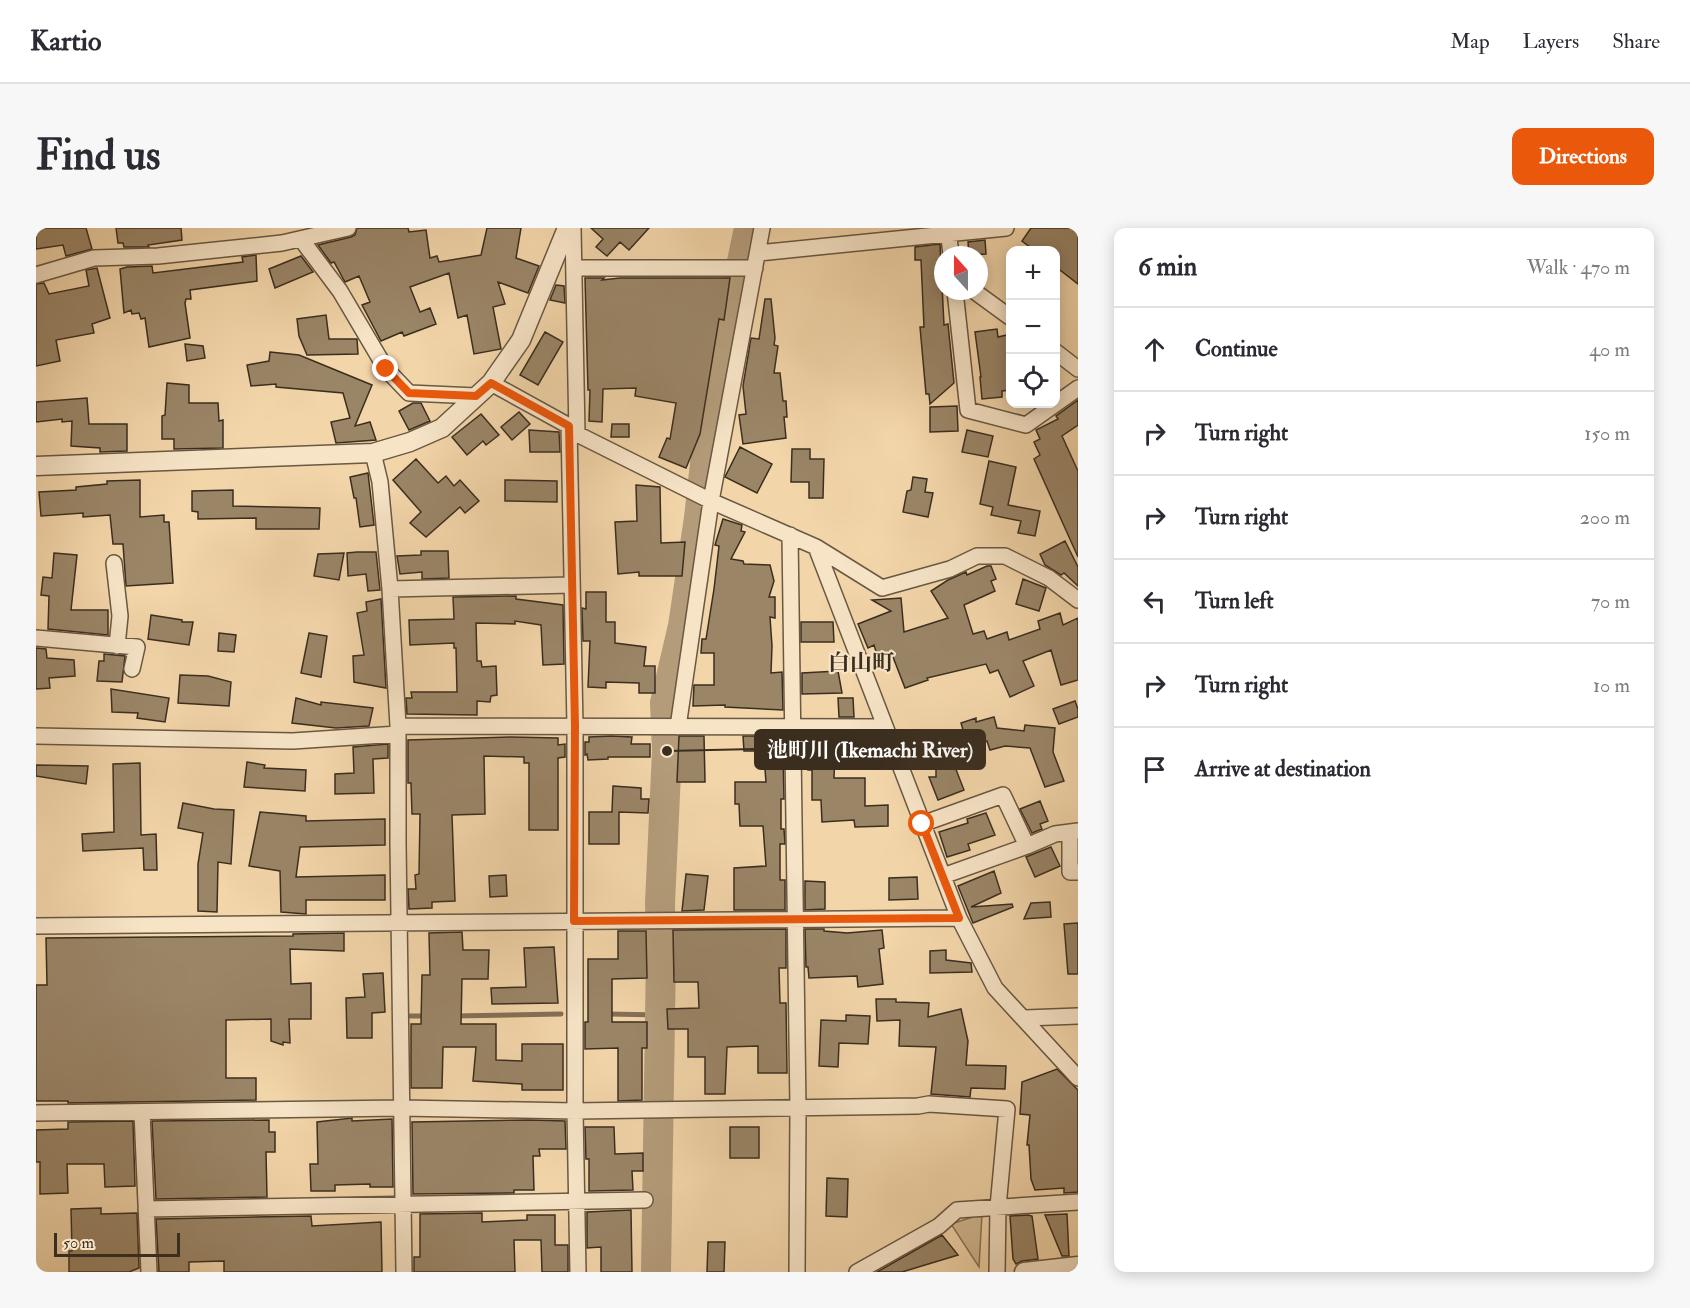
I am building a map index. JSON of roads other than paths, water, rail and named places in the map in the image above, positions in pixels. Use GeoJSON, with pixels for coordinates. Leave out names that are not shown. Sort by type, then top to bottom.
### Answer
{"type":"FeatureCollection","features":[{"type":"Feature","properties":{"kind":"street"},"geometry":{"type":"LineString","coordinates":[[36,275],[94,258],[158,256],[282,243],[348,228]]}},
{"type":"Feature","properties":{"kind":"street"},"geometry":{"type":"LineString","coordinates":[[36,466],[373,453],[410,442],[442,428],[491,383],[521,340],[567,228]]}},
{"type":"Feature","properties":{"kind":"street"},"geometry":{"type":"LineString","coordinates":[[573,228],[575,268],[572,585],[578,1272]]}},
{"type":"Feature","properties":{"kind":"street"},"geometry":{"type":"LineString","coordinates":[[678,727],[711,501],[762,228]]}},
{"type":"Feature","properties":{"kind":"street"},"geometry":{"type":"LineString","coordinates":[[575,268],[757,260],[949,231],[1006,228]]}},
{"type":"Feature","properties":{"kind":"street"},"geometry":{"type":"LineString","coordinates":[[949,231],[950,246]]}},
{"type":"Feature","properties":{"kind":"street"},"geometry":{"type":"LineString","coordinates":[[301,238],[340,291],[386,369],[409,393],[476,396]]}},
{"type":"Feature","properties":{"kind":"street"},"geometry":{"type":"LineString","coordinates":[[956,300],[968,410],[1026,425],[1078,388]]}},
{"type":"Feature","properties":{"kind":"street"},"geometry":{"type":"LineString","coordinates":[[986,300],[1006,314]]}},
{"type":"Feature","properties":{"kind":"street"},"geometry":{"type":"LineString","coordinates":[[1059,354],[1078,369]]}},
{"type":"Feature","properties":{"kind":"street"},"geometry":{"type":"LineString","coordinates":[[491,383],[573,430],[711,501],[816,547],[882,588],[950,570],[977,556],[1005,556],[1048,578],[1078,600]]}},
{"type":"Feature","properties":{"kind":"street"},"geometry":{"type":"LineString","coordinates":[[373,453],[380,482],[390,589],[398,730],[404,1272]]}},
{"type":"Feature","properties":{"kind":"street"},"geometry":{"type":"LineString","coordinates":[[790,535],[798,1109],[797,1272]]}},
{"type":"Feature","properties":{"kind":"street"},"geometry":{"type":"LineString","coordinates":[[816,547],[959,918],[995,988],[1078,1078]]}},
{"type":"Feature","properties":{"kind":"street"},"geometry":{"type":"LineString","coordinates":[[114,563],[120,616],[117,645]]}},
{"type":"Feature","properties":{"kind":"street"},"geometry":{"type":"LineString","coordinates":[[390,589],[572,585]]}},
{"type":"Feature","properties":{"kind":"street"},"geometry":{"type":"LineString","coordinates":[[36,638],[137,647],[132,669]]}},
{"type":"Feature","properties":{"kind":"street"},"geometry":{"type":"LineString","coordinates":[[36,736],[293,741],[398,730],[575,726],[884,727]]}},
{"type":"Feature","properties":{"kind":"street"},"geometry":{"type":"LineString","coordinates":[[922,824],[1003,795],[1027,846]]}},
{"type":"Feature","properties":{"kind":"street"},"geometry":{"type":"LineString","coordinates":[[943,876],[1055,834],[1074,832],[1070,872],[1078,872]]}},
{"type":"Feature","properties":{"kind":"street"},"geometry":{"type":"LineString","coordinates":[[36,926],[959,918]]}},
{"type":"Feature","properties":{"kind":"street"},"geometry":{"type":"LineString","coordinates":[[1025,1018],[1078,1016]]}},
{"type":"Feature","properties":{"kind":"street"},"geometry":{"type":"LineString","coordinates":[[36,1113],[401,1108],[575,1111],[798,1109],[929,1104],[1007,1109],[998,1207],[997,1272]]}},
{"type":"Feature","properties":{"kind":"street"},"geometry":{"type":"LineString","coordinates":[[142,1112],[149,1272]]}},
{"type":"Feature","properties":{"kind":"street"},"geometry":{"type":"LineString","coordinates":[[146,1209],[645,1200]]}},
{"type":"Feature","properties":{"kind":"street"},"geometry":{"type":"LineString","coordinates":[[857,1272],[939,1226],[957,1210],[1078,1202]]}},
{"type":"Feature","properties":{"kind":"street"},"geometry":{"type":"LineString","coordinates":[[1024,1272],[1078,1266]]}},
{"type":"Feature","properties":{"kind":"waterway"},"geometry":{"type":"LineString","coordinates":[[656,1272],[660,903],[667,751],[665,703],[683,626],[699,518],[711,410],[749,228]]}},
{"type":"Feature","properties":{"kind":"waterway"},"geometry":{"type":"LineString","coordinates":[[454,1016],[561,1014]]}},
{"type":"Feature","properties":{"kind":"waterway"},"geometry":{"type":"LineString","coordinates":[[608,1014],[661,1015]]}},
{"type":"Feature","properties":{"kind":"waterway"},"geometry":{"type":"LineString","coordinates":[[410,1016],[427,1016]]}},
{"type":"Feature","properties":{"kind":"place","name":"池町川 (Ikemachi River)"},"geometry":{"type":"Point","coordinates":[667,751]}},
{"type":"Feature","properties":{"kind":"district","name":"白山町"},"geometry":{"type":"Point","coordinates":[861,662]}}]}
